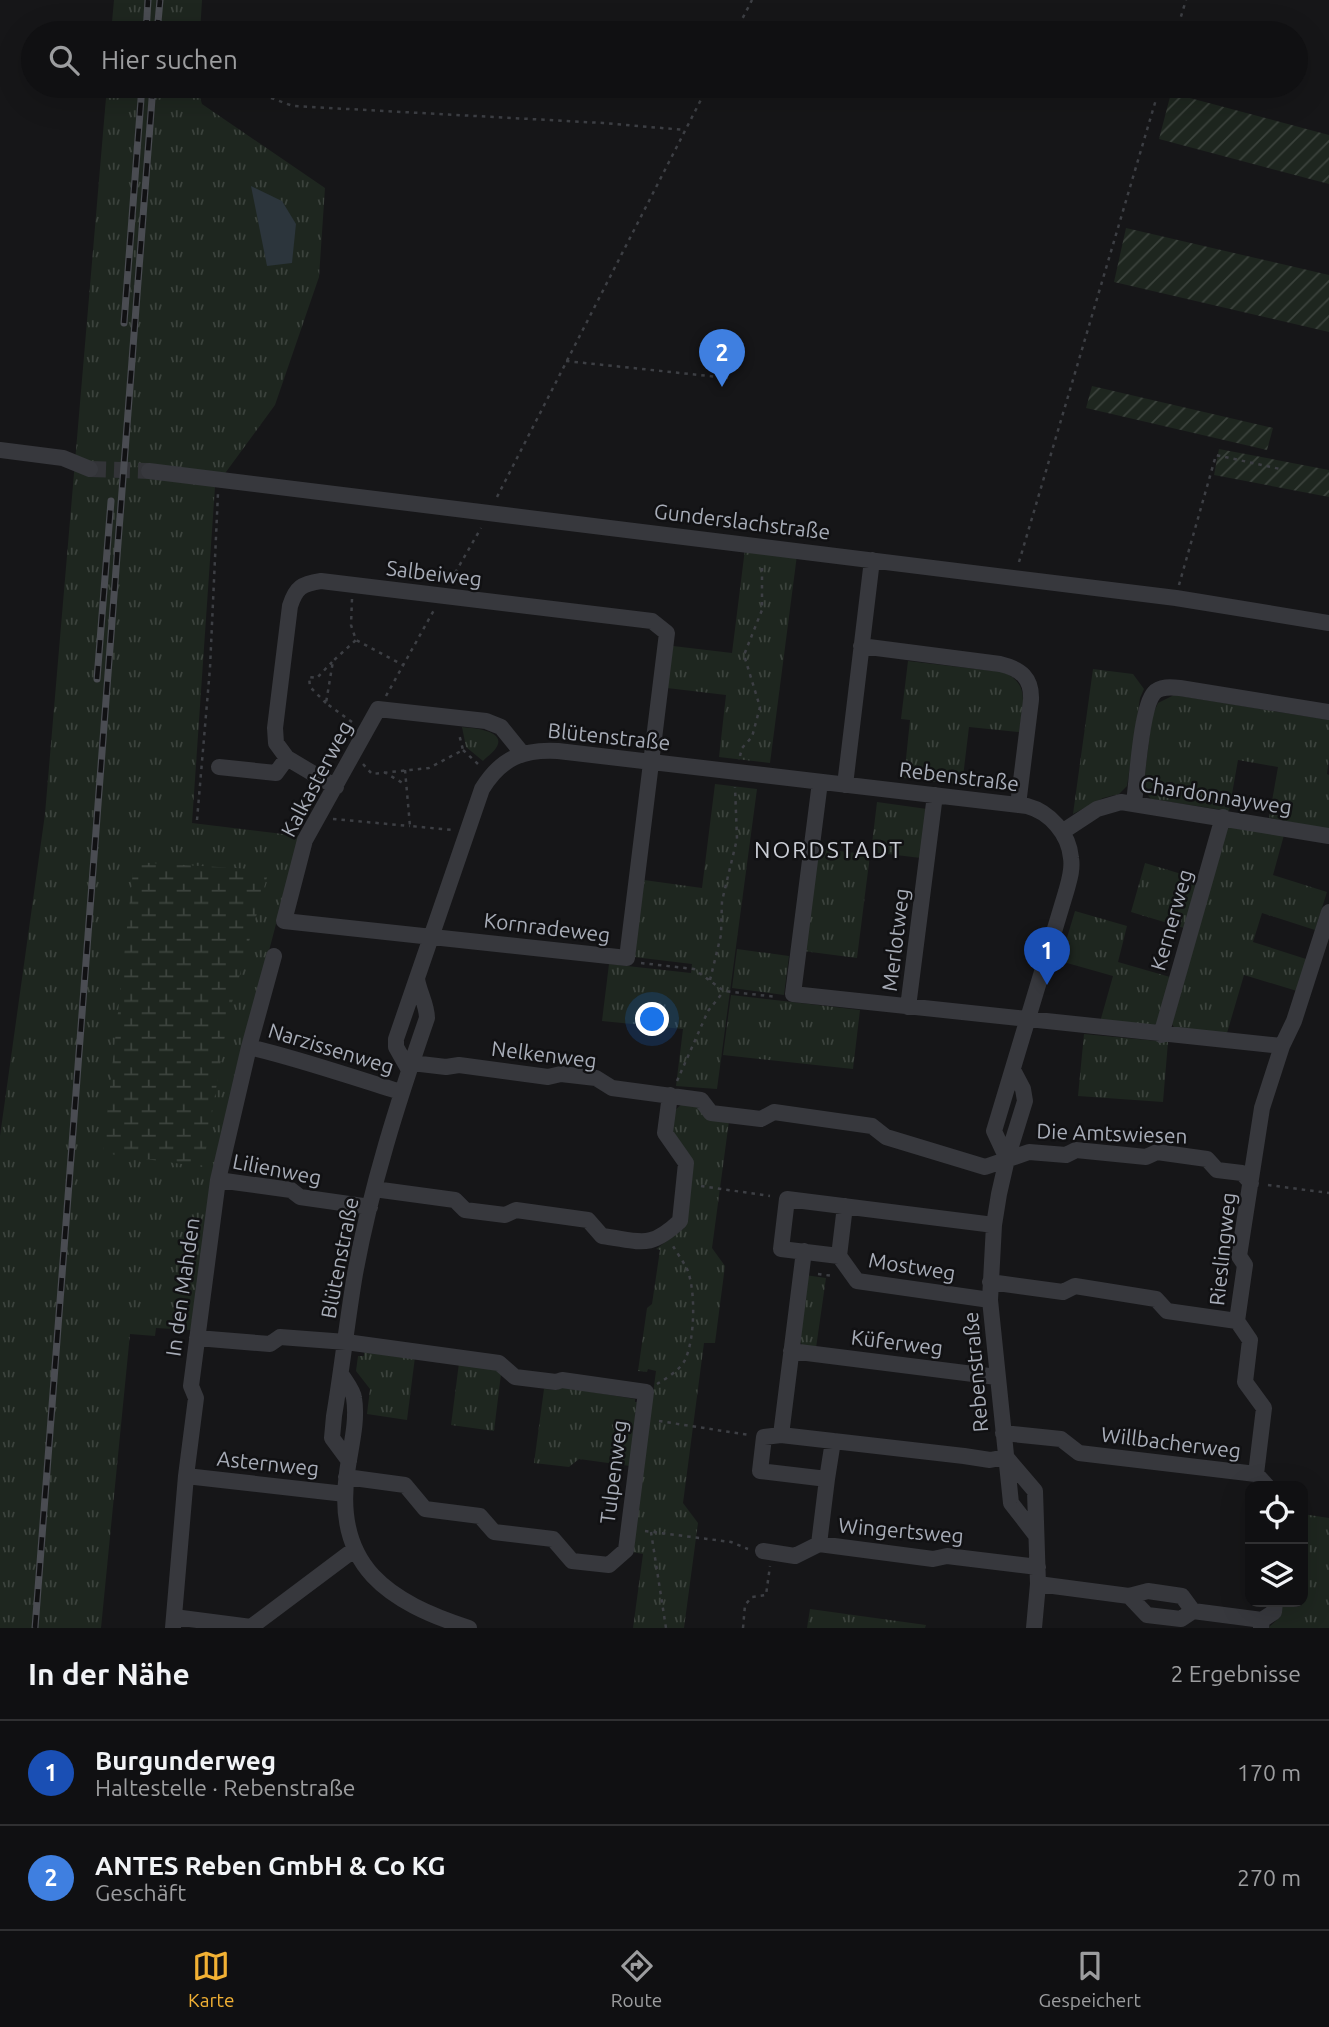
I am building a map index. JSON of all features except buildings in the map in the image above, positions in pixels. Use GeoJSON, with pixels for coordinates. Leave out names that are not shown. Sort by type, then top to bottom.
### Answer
{"type":"FeatureCollection","features":[{"type":"Feature","properties":{"kind":"street"},"geometry":{"type":"LineString","coordinates":[[0,450],[63,458],[90,470]]}},
{"type":"Feature","properties":{"kind":"street","name":"Gunderslachstraße"},"geometry":{"type":"LineString","coordinates":[[149,471],[1176,598],[1329,623]]}},
{"type":"Feature","properties":{"kind":"street"},"geometry":{"type":"LineString","coordinates":[[845,785],[872,560]]}},
{"type":"Feature","properties":{"kind":"street","name":"Salbeiweg"},"geometry":{"type":"LineString","coordinates":[[287,758],[276,743],[275,728],[290,606],[295,590],[304,583],[321,582],[652,621],[667,633],[652,762]]}},
{"type":"Feature","properties":{"kind":"street"},"geometry":{"type":"LineString","coordinates":[[861,646],[1000,664],[1018,670],[1026,677],[1031,690],[1031,700],[1018,805]]}},
{"type":"Feature","properties":{"kind":"street"},"geometry":{"type":"LineString","coordinates":[[1134,803],[1147,705],[1156,691],[1163,688],[1180,688],[1329,712]]}},
{"type":"Feature","properties":{"kind":"street","name":"Kalkasterweg"},"geometry":{"type":"LineString","coordinates":[[433,936],[284,920],[306,840],[378,709],[486,721],[501,727],[522,753]]}},
{"type":"Feature","properties":{"kind":"street","name":"Blütenstraße"},"geometry":{"type":"LineString","coordinates":[[490,775],[499,766],[522,753],[536,750],[820,782]]}},
{"type":"Feature","properties":{"kind":"street"},"geometry":{"type":"LineString","coordinates":[[219,767],[276,773],[287,758],[336,787]]}},
{"type":"Feature","properties":{"kind":"street","name":"Kornradeweg"},"geometry":{"type":"LineString","coordinates":[[433,936],[627,958],[652,762]]}},
{"type":"Feature","properties":{"kind":"street"},"geometry":{"type":"LineString","coordinates":[[410,1066],[396,1047],[396,1039],[482,789],[490,775]]}},
{"type":"Feature","properties":{"kind":"street"},"geometry":{"type":"LineString","coordinates":[[820,782],[793,993],[1161,1035],[1282,1046],[1294,1021],[1329,912]]}},
{"type":"Feature","properties":{"kind":"street","name":"Rebenstraße"},"geometry":{"type":"LineString","coordinates":[[820,782],[1036,808],[1048,816],[1062,832],[1070,847],[1070,874],[1013,1070],[1023,1089],[1025,1101],[1007,1159],[994,1225],[990,1282],[1011,1503],[1035,1535]]}},
{"type":"Feature","properties":{"kind":"street","name":"Merlotweg"},"geometry":{"type":"LineString","coordinates":[[908,1007],[935,795]]}},
{"type":"Feature","properties":{"kind":"street","name":"Chardonnayweg"},"geometry":{"type":"LineString","coordinates":[[1062,832],[1108,804],[1121,802],[1329,836]]}},
{"type":"Feature","properties":{"kind":"street","name":"Kernerweg"},"geometry":{"type":"LineString","coordinates":[[1161,1035],[1223,817]]}},
{"type":"Feature","properties":{"kind":"street","name":"In den Mahden"},"geometry":{"type":"LineString","coordinates":[[174,1622],[186,1476],[196,1398],[191,1386],[218,1180],[249,1047],[274,956]]}},
{"type":"Feature","properties":{"kind":"street","name":"Blütenstraße"},"geometry":{"type":"LineString","coordinates":[[417,979],[427,1018],[401,1092],[374,1189],[355,1274],[341,1374],[354,1396],[354,1427],[345,1494],[347,1523],[355,1549],[368,1571],[396,1597],[418,1610],[469,1628]]}},
{"type":"Feature","properties":{"kind":"street","name":"Rieslingweg"},"geometry":{"type":"LineString","coordinates":[[1262,1480],[1264,1408],[1245,1382],[1250,1340],[1237,1321],[1245,1265],[1239,1256],[1262,1108],[1282,1046]]}},
{"type":"Feature","properties":{"kind":"street","name":"Narzissenweg"},"geometry":{"type":"LineString","coordinates":[[249,1047],[297,1058],[314,1066],[401,1092]]}},
{"type":"Feature","properties":{"kind":"street","name":"Nelkenweg"},"geometry":{"type":"LineString","coordinates":[[410,1066],[459,1065],[548,1077],[561,1074],[596,1078],[612,1088],[701,1100]]}},
{"type":"Feature","properties":{"kind":"street"},"geometry":{"type":"LineString","coordinates":[[374,1189],[455,1200],[465,1210],[505,1215],[516,1210],[588,1220],[602,1236],[651,1242],[666,1234],[680,1221],[686,1163],[665,1133],[670,1095]]}},
{"type":"Feature","properties":{"kind":"street","name":"Die Amtswiesen"},"geometry":{"type":"LineString","coordinates":[[701,1100],[711,1113],[761,1119],[774,1112],[872,1126],[886,1137],[985,1167],[1029,1152],[1066,1155],[1076,1150],[1146,1157],[1157,1152],[1207,1159],[1217,1170],[1242,1173],[1251,1183]]}},
{"type":"Feature","properties":{"kind":"street","name":"Lilienweg"},"geometry":{"type":"LineString","coordinates":[[218,1180],[290,1190],[300,1197],[370,1207]]}},
{"type":"Feature","properties":{"kind":"street"},"geometry":{"type":"LineString","coordinates":[[827,1479],[760,1471],[773,1436],[791,1351],[804,1251],[781,1249],[787,1199],[994,1225]]}},
{"type":"Feature","properties":{"kind":"street","name":"Mostweg"},"geometry":{"type":"LineString","coordinates":[[845,1206],[839,1256],[858,1281],[990,1300]]}},
{"type":"Feature","properties":{"kind":"street","name":"Mostweg"},"geometry":{"type":"LineString","coordinates":[[804,1251],[839,1256]]}},
{"type":"Feature","properties":{"kind":"street"},"geometry":{"type":"LineString","coordinates":[[990,1282],[1063,1292],[1075,1286],[1156,1299],[1167,1311],[1237,1321]]}},
{"type":"Feature","properties":{"kind":"street","name":"Tulpenweg"},"geometry":{"type":"LineString","coordinates":[[197,1338],[270,1344],[280,1337],[346,1342],[499,1363],[515,1377],[556,1382],[562,1380],[646,1392],[626,1550],[608,1565],[572,1561],[552,1539],[494,1532],[480,1516],[425,1509],[405,1485],[348,1469]]}},
{"type":"Feature","properties":{"kind":"street","name":"Küferweg"},"geometry":{"type":"LineString","coordinates":[[791,1351],[997,1377]]}},
{"type":"Feature","properties":{"kind":"street","name":"Willbacherweg"},"geometry":{"type":"LineString","coordinates":[[1003,1433],[1061,1439],[1079,1453],[1262,1480]]}},
{"type":"Feature","properties":{"kind":"street"},"geometry":{"type":"LineString","coordinates":[[773,1436],[990,1460],[1006,1457]]}},
{"type":"Feature","properties":{"kind":"street"},"geometry":{"type":"LineString","coordinates":[[819,1544],[832,1441]]}},
{"type":"Feature","properties":{"kind":"street","name":"Rebenstraße"},"geometry":{"type":"LineString","coordinates":[[1006,1457],[1035,1491],[1038,1584],[1034,1628]]}},
{"type":"Feature","properties":{"kind":"street","name":"Asternweg"},"geometry":{"type":"LineString","coordinates":[[186,1476],[345,1494]]}},
{"type":"Feature","properties":{"kind":"street","name":"Wingertsweg"},"geometry":{"type":"LineString","coordinates":[[768,1552],[795,1556],[819,1544],[933,1559],[947,1556],[1038,1567]]}},
{"type":"Feature","properties":{"kind":"street"},"geometry":{"type":"LineString","coordinates":[[174,1622],[251,1627],[259,1624],[355,1549]]}},
{"type":"Feature","properties":{"kind":"street"},"geometry":{"type":"LineString","coordinates":[[1038,1584],[1129,1596],[1148,1591],[1182,1596],[1193,1611],[1262,1624],[1274,1612],[1274,1607]]}},
{"type":"Feature","properties":{"kind":"street"},"geometry":{"type":"LineString","coordinates":[[1129,1596],[1147,1615],[1181,1619],[1193,1611]]}},
{"type":"Feature","properties":{"kind":"path"},"geometry":{"type":"LineString","coordinates":[[741,21],[752,0]]}},
{"type":"Feature","properties":{"kind":"path"},"geometry":{"type":"LineString","coordinates":[[1180,21],[1186,0]]}},
{"type":"Feature","properties":{"kind":"path"},"geometry":{"type":"LineString","coordinates":[[271,98],[293,106],[685,130]]}},
{"type":"Feature","properties":{"kind":"path"},"geometry":{"type":"LineString","coordinates":[[489,512],[702,98]]}},
{"type":"Feature","properties":{"kind":"path"},"geometry":{"type":"LineString","coordinates":[[1016,579],[1156,98]]}},
{"type":"Feature","properties":{"kind":"path"},"geometry":{"type":"LineString","coordinates":[[566,361],[728,378]]}},
{"type":"Feature","properties":{"kind":"path"},"geometry":{"type":"LineString","coordinates":[[1182,568],[1216,455],[1280,469]]}},
{"type":"Feature","properties":{"kind":"path"},"geometry":{"type":"LineString","coordinates":[[197,820],[210,668],[219,480]]}},
{"type":"Feature","properties":{"kind":"path"},"geometry":{"type":"LineString","coordinates":[[352,585],[351,625],[356,640],[403,665]]}},
{"type":"Feature","properties":{"kind":"path"},"geometry":{"type":"LineString","coordinates":[[356,640],[317,678],[309,677],[310,687],[326,703],[366,732]]}},
{"type":"Feature","properties":{"kind":"path"},"geometry":{"type":"LineString","coordinates":[[326,703],[333,661]]}},
{"type":"Feature","properties":{"kind":"path"},"geometry":{"type":"LineString","coordinates":[[454,718],[463,750],[490,775]]}},
{"type":"Feature","properties":{"kind":"path"},"geometry":{"type":"LineString","coordinates":[[354,754],[372,774],[429,768],[463,750]]}},
{"type":"Feature","properties":{"kind":"path"},"geometry":{"type":"LineString","coordinates":[[405,770],[410,825]]}},
{"type":"Feature","properties":{"kind":"path"},"geometry":{"type":"LineString","coordinates":[[384,772],[406,785]]}},
{"type":"Feature","properties":{"kind":"path"},"geometry":{"type":"LineString","coordinates":[[318,818],[468,832]]}},
{"type":"Feature","properties":{"kind":"path"},"geometry":{"type":"LineString","coordinates":[[634,962],[694,969],[724,991],[783,998],[793,993]]}},
{"type":"Feature","properties":{"kind":"path"},"geometry":{"type":"LineString","coordinates":[[670,1095],[708,1011],[724,991]]}},
{"type":"Feature","properties":{"kind":"path"},"geometry":{"type":"LineString","coordinates":[[684,1183],[787,1199]]}},
{"type":"Feature","properties":{"kind":"path"},"geometry":{"type":"LineString","coordinates":[[1251,1183],[1329,1193]]}},
{"type":"Feature","properties":{"kind":"path"},"geometry":{"type":"LineString","coordinates":[[646,1392],[673,1374],[685,1361],[692,1336],[691,1284],[687,1269],[666,1234]]}},
{"type":"Feature","properties":{"kind":"path"},"geometry":{"type":"LineString","coordinates":[[801,1272],[858,1281]]}},
{"type":"Feature","properties":{"kind":"path"},"geometry":{"type":"LineString","coordinates":[[642,1419],[773,1436]]}},
{"type":"Feature","properties":{"kind":"path"},"geometry":{"type":"LineString","coordinates":[[628,1529],[740,1544]]}},
{"type":"Feature","properties":{"kind":"path"},"geometry":{"type":"LineString","coordinates":[[651,1532],[666,1628]]}},
{"type":"Feature","properties":{"kind":"path"},"geometry":{"type":"LineString","coordinates":[[743,1628],[745,1605],[752,1597],[766,1595],[768,1552]]}},
{"type":"Feature","properties":{"kind":"green space"},"geometry":{"type":"Polygon","coordinates":[[[114,0],[202,0],[201,21],[112,21],[114,0]]]}},
{"type":"Feature","properties":{"kind":"green space"},"geometry":{"type":"Polygon","coordinates":[[[106,98],[200,98],[202,104],[325,188],[319,277],[275,405],[215,487],[192,823],[299,836],[253,1012],[191,1330],[156,1328],[155,1336],[130,1334],[101,1628],[0,1628],[0,1136],[45,814],[106,98]]]}},
{"type":"Feature","properties":{"kind":"green space"},"geometry":{"type":"Polygon","coordinates":[[[1170,98],[1190,98],[1329,135],[1329,184],[1159,139],[1170,98]]]}},
{"type":"Feature","properties":{"kind":"green space"},"geometry":{"type":"Polygon","coordinates":[[[1126,228],[1329,275],[1329,332],[1114,282],[1126,228]]]}},
{"type":"Feature","properties":{"kind":"green space"},"geometry":{"type":"Polygon","coordinates":[[[1092,386],[1273,428],[1267,450],[1086,408],[1092,386]]]}},
{"type":"Feature","properties":{"kind":"green space"},"geometry":{"type":"Polygon","coordinates":[[[1219,449],[1329,470],[1329,497],[1214,475],[1219,449]]]}},
{"type":"Feature","properties":{"kind":"green space"},"geometry":{"type":"Polygon","coordinates":[[[745,549],[797,555],[770,763],[719,757],[726,695],[667,688],[673,646],[732,653],[745,549]]]}},
{"type":"Feature","properties":{"kind":"green space"},"geometry":{"type":"Polygon","coordinates":[[[908,661],[1002,672],[1018,682],[1023,697],[1019,732],[969,727],[962,785],[904,778],[910,720],[901,719],[908,661]]]}},
{"type":"Feature","properties":{"kind":"green space"},"geometry":{"type":"Polygon","coordinates":[[[1093,669],[1133,674],[1144,689],[1140,698],[1127,786],[1119,794],[1103,798],[1073,814],[1093,669]]]}},
{"type":"Feature","properties":{"kind":"green space"},"geometry":{"type":"Polygon","coordinates":[[[1174,695],[1329,720],[1329,829],[1269,818],[1278,767],[1238,760],[1229,811],[1151,799],[1143,789],[1152,716],[1158,703],[1174,695]]]}},
{"type":"Feature","properties":{"kind":"green space"},"geometry":{"type":"Polygon","coordinates":[[[462,727],[487,731],[497,737],[496,748],[483,761],[466,747],[462,727]]]}},
{"type":"Feature","properties":{"kind":"green space"},"geometry":{"type":"Polygon","coordinates":[[[715,784],[757,789],[717,1089],[676,1086],[683,1029],[602,1021],[609,964],[691,973],[692,964],[634,957],[644,880],[702,888],[715,784]]]}},
{"type":"Feature","properties":{"kind":"green space"},"geometry":{"type":"Polygon","coordinates":[[[877,802],[927,809],[921,858],[871,852],[877,802]]]}},
{"type":"Feature","properties":{"kind":"green space"},"geometry":{"type":"Polygon","coordinates":[[[1232,826],[1284,835],[1273,875],[1327,892],[1315,930],[1262,913],[1253,942],[1306,959],[1297,991],[1244,975],[1227,1033],[1175,1029],[1172,1024],[1227,829],[1232,826]]]}},
{"type":"Feature","properties":{"kind":"green space"},"geometry":{"type":"Polygon","coordinates":[[[817,848],[870,855],[857,958],[803,951],[817,848]]]}},
{"type":"Feature","properties":{"kind":"green space"},"geometry":{"type":"Polygon","coordinates":[[[134,862],[269,870],[228,1017],[203,1167],[103,1153],[134,862]]]}},
{"type":"Feature","properties":{"kind":"green space"},"geometry":{"type":"Polygon","coordinates":[[[1145,863],[1198,879],[1184,928],[1131,912],[1145,863]]]}},
{"type":"Feature","properties":{"kind":"green space"},"geometry":{"type":"Polygon","coordinates":[[[1075,911],[1127,926],[1118,962],[1170,977],[1157,1023],[1152,1027],[1100,1022],[1113,976],[1060,961],[1075,911]]]}},
{"type":"Feature","properties":{"kind":"green space"},"geometry":{"type":"Polygon","coordinates":[[[737,949],[789,956],[784,995],[732,988],[737,949]]]}},
{"type":"Feature","properties":{"kind":"green space"},"geometry":{"type":"Polygon","coordinates":[[[731,995],[860,1010],[853,1069],[723,1055],[731,995]]]}},
{"type":"Feature","properties":{"kind":"green space"},"geometry":{"type":"Polygon","coordinates":[[[1084,1034],[1168,1042],[1163,1102],[1078,1096],[1084,1034]]]}},
{"type":"Feature","properties":{"kind":"green space"},"geometry":{"type":"Polygon","coordinates":[[[682,1104],[695,1105],[729,1121],[712,1248],[725,1266],[715,1343],[704,1343],[683,1503],[698,1523],[684,1628],[633,1628],[643,1554],[632,1552],[656,1371],[638,1371],[647,1308],[652,1304],[660,1250],[656,1249],[684,1228],[693,1161],[672,1133],[675,1110],[682,1104]]]}},
{"type":"Feature","properties":{"kind":"green space"},"geometry":{"type":"Polygon","coordinates":[[[805,1275],[826,1278],[816,1348],[805,1349],[797,1337],[805,1275]]]}},
{"type":"Feature","properties":{"kind":"green space"},"geometry":{"type":"Polygon","coordinates":[[[364,1350],[415,1357],[407,1420],[367,1414],[370,1389],[356,1371],[358,1356],[364,1356],[364,1350]]]}},
{"type":"Feature","properties":{"kind":"green space"},"geometry":{"type":"Polygon","coordinates":[[[459,1363],[496,1368],[501,1374],[494,1431],[451,1425],[459,1363]]]}},
{"type":"Feature","properties":{"kind":"green space"},"geometry":{"type":"Polygon","coordinates":[[[561,1387],[635,1399],[637,1402],[630,1466],[579,1459],[569,1467],[534,1463],[544,1389],[557,1390],[561,1387]]]}},
{"type":"Feature","properties":{"kind":"green space"},"geometry":{"type":"Polygon","coordinates":[[[1308,1515],[1329,1518],[1329,1628],[1268,1628],[1280,1617],[1281,1607],[1308,1607],[1308,1515]]]}},
{"type":"Feature","properties":{"kind":"green space"},"geometry":{"type":"Polygon","coordinates":[[[810,1609],[926,1625],[925,1628],[807,1628],[810,1609]]]}},
{"type":"Feature","properties":{"kind":"shaded area"},"geometry":{"type":"Polygon","coordinates":[[[251,186],[282,201],[296,224],[292,263],[267,266],[251,186]]]}},
{"type":"Feature","properties":{"kind":"tunnel"},"geometry":{"type":"LineString","coordinates":[[90,469],[149,471]]}},
{"type":"Feature","properties":{"kind":"railway"},"geometry":{"type":"LineString","coordinates":[[147,21],[148,0]]}},
{"type":"Feature","properties":{"kind":"railway"},"geometry":{"type":"LineString","coordinates":[[158,21],[160,0]]}},
{"type":"Feature","properties":{"kind":"railway"},"geometry":{"type":"LineString","coordinates":[[124,323],[141,98]]}},
{"type":"Feature","properties":{"kind":"railway"},"geometry":{"type":"LineString","coordinates":[[35,1628],[152,98]]}},
{"type":"Feature","properties":{"kind":"railway"},"geometry":{"type":"LineString","coordinates":[[97,679],[111,501]]}},
{"type":"Feature","properties":{"kind":"place","name":"ANTES Reben GmbH & Co KG"},"geometry":{"type":"Point","coordinates":[722,387]}},
{"type":"Feature","properties":{"kind":"place","name":"Burgunderweg"},"geometry":{"type":"Point","coordinates":[1047,985]}},
{"type":"Feature","properties":{"kind":"district","name":"NORDSTADT"},"geometry":{"type":"Point","coordinates":[829,850]}}]}
